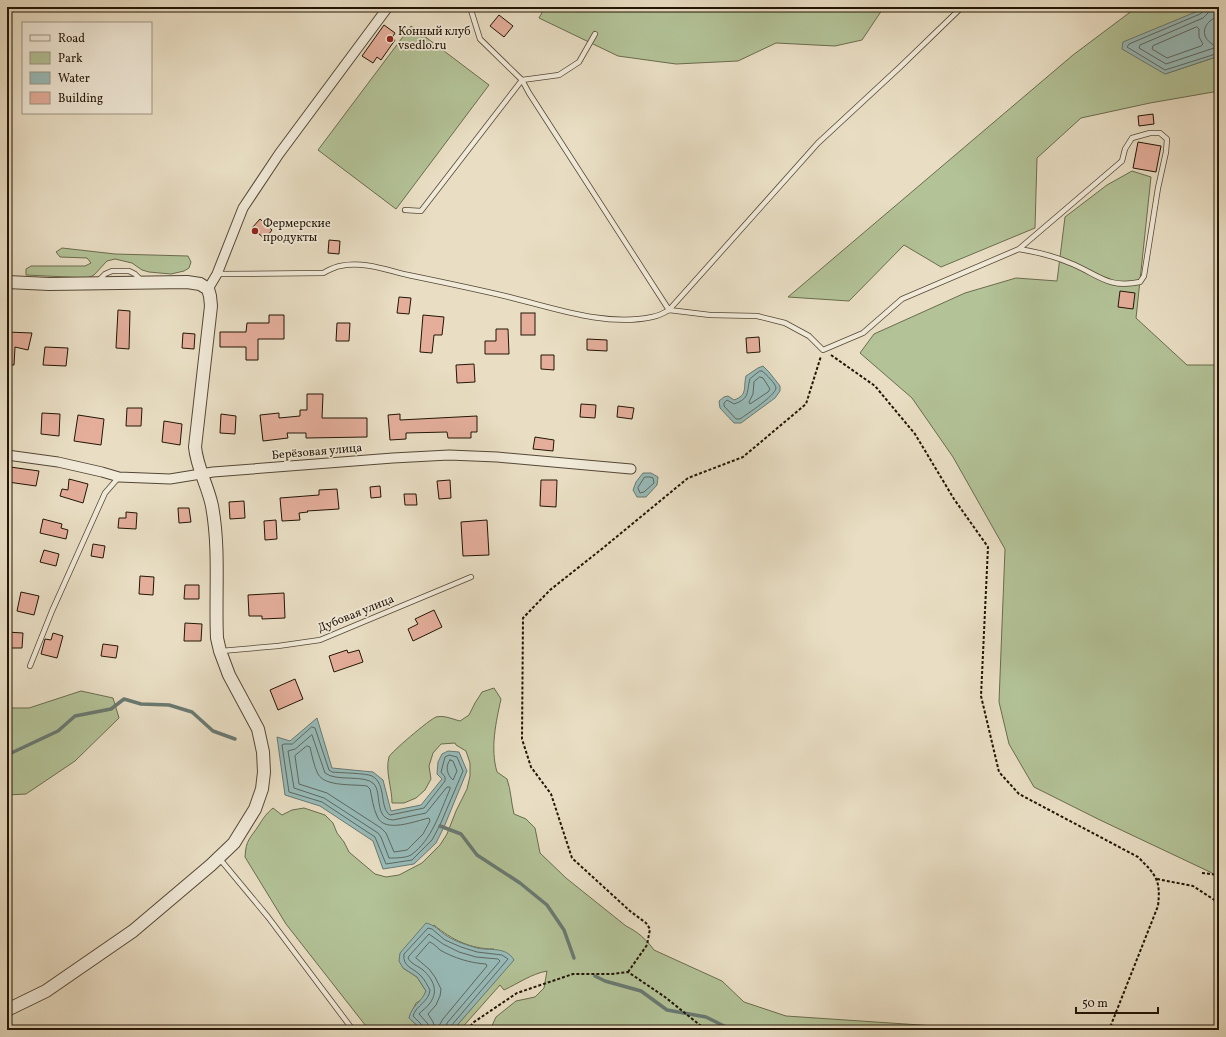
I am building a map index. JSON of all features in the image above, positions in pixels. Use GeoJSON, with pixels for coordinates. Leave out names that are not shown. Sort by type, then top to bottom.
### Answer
{"type":"FeatureCollection","features":[{"type":"Feature","properties":{"kind":"street"},"geometry":{"type":"LineString","coordinates":[[208,289],[217,274],[243,208],[284,148],[388,7]]}},
{"type":"Feature","properties":{"kind":"street"},"geometry":{"type":"LineString","coordinates":[[7,282],[48,284],[187,282],[200,284],[208,289],[211,306],[195,447],[196,459],[212,507],[216,544],[217,638],[229,675],[258,729],[264,752],[262,789],[255,809],[234,843],[219,858],[133,930],[46,991],[7,1010]]}},
{"type":"Feature","properties":{"kind":"street","name":"Берёзовая улица"},"geometry":{"type":"LineString","coordinates":[[7,455],[58,462],[119,477],[170,479],[201,473],[449,455],[497,457],[631,469]]}},
{"type":"Feature","properties":{"kind":"lane"},"geometry":{"type":"LineString","coordinates":[[470,7],[480,39],[522,80],[533,100],[669,310]]}},
{"type":"Feature","properties":{"kind":"lane"},"geometry":{"type":"LineString","coordinates":[[217,274],[323,273],[339,266],[358,264],[379,267],[402,274],[509,297],[555,310],[591,317],[626,320],[653,317],[669,310],[818,143],[962,7]]}},
{"type":"Feature","properties":{"kind":"lane"},"geometry":{"type":"LineString","coordinates":[[405,210],[421,210],[522,80],[559,75],[579,62],[596,34]]}},
{"type":"Feature","properties":{"kind":"lane"},"geometry":{"type":"LineString","coordinates":[[669,310],[710,315],[757,316],[785,322],[809,336],[822,350],[863,333],[902,299],[1019,249],[1122,161],[1125,149],[1132,138],[1150,133],[1160,133],[1167,139],[1144,276],[1140,282],[1127,285],[1115,284],[1054,256],[1019,249]]}},
{"type":"Feature","properties":{"kind":"lane"},"geometry":{"type":"LineString","coordinates":[[30,666],[52,611],[105,493],[119,477]]}},
{"type":"Feature","properties":{"kind":"lane","name":"Дубовая улица"},"geometry":{"type":"LineString","coordinates":[[220,651],[278,646],[320,640],[471,577]]}},
{"type":"Feature","properties":{"kind":"lane"},"geometry":{"type":"LineString","coordinates":[[219,858],[268,917],[353,1030]]}},
{"type":"Feature","properties":{"kind":"path"},"geometry":{"type":"LineString","coordinates":[[628,972],[647,945],[650,930],[646,924],[572,858],[551,794],[531,767],[522,739],[523,618],[550,590],[688,478],[743,456],[806,404],[822,350],[875,386],[915,434],[954,499],[988,547],[981,696],[999,772],[1019,794],[1138,857],[1157,879],[1160,891],[1158,906],[1109,1030]]}},
{"type":"Feature","properties":{"kind":"path"},"geometry":{"type":"LineString","coordinates":[[1202,873],[1219,875]]}},
{"type":"Feature","properties":{"kind":"path"},"geometry":{"type":"LineString","coordinates":[[1157,879],[1193,886],[1219,903]]}},
{"type":"Feature","properties":{"kind":"path"},"geometry":{"type":"LineString","coordinates":[[467,1030],[474,1022],[518,993],[573,974],[612,974],[628,972],[664,997],[706,1030]]}},
{"type":"Feature","properties":{"kind":"green space"},"geometry":{"type":"Polygon","coordinates":[[[545,7],[884,7],[862,40],[835,46],[776,43],[738,61],[676,64],[618,56],[539,18],[545,7]]]}},
{"type":"Feature","properties":{"kind":"green space"},"geometry":{"type":"Polygon","coordinates":[[[1137,7],[1203,7],[1198,11],[1165,74],[1219,56],[1219,91],[1150,103],[1081,118],[1037,158],[1035,228],[941,267],[904,245],[849,301],[788,297],[1073,55],[1137,7]]]}},
{"type":"Feature","properties":{"kind":"green space"},"geometry":{"type":"Polygon","coordinates":[[[411,26],[489,85],[396,209],[318,150],[411,26]]]}},
{"type":"Feature","properties":{"kind":"green space"},"geometry":{"type":"Polygon","coordinates":[[[1132,171],[1151,177],[1136,318],[1187,365],[1219,365],[1219,878],[1210,872],[1034,787],[1009,744],[999,702],[1005,549],[953,457],[912,398],[860,353],[874,334],[965,293],[1016,278],[1057,281],[1065,217],[1107,185],[1132,171]]]}},
{"type":"Feature","properties":{"kind":"green space"},"geometry":{"type":"Polygon","coordinates":[[[62,248],[115,254],[188,256],[191,262],[189,268],[184,271],[171,274],[149,272],[142,270],[132,263],[115,259],[107,261],[94,275],[88,278],[26,275],[26,269],[31,266],[85,266],[91,263],[87,258],[60,257],[56,252],[62,248]]]}},
{"type":"Feature","properties":{"kind":"green space"},"geometry":{"type":"Polygon","coordinates":[[[494,688],[501,699],[494,735],[495,763],[497,772],[507,779],[514,814],[526,819],[535,828],[540,853],[566,878],[626,926],[642,936],[654,950],[722,981],[744,1002],[786,1016],[950,1027],[968,1030],[490,1030],[496,1017],[516,1001],[535,997],[544,988],[547,971],[530,976],[504,990],[500,985],[460,1030],[453,1030],[471,1009],[494,949],[486,949],[462,943],[434,925],[403,968],[417,977],[426,991],[423,999],[416,1003],[409,1018],[422,1030],[369,1030],[286,924],[245,857],[247,843],[264,818],[273,808],[282,815],[292,810],[304,808],[325,815],[333,823],[337,833],[349,852],[375,874],[386,877],[399,875],[422,863],[440,845],[447,834],[467,789],[470,776],[470,763],[466,751],[455,743],[441,744],[433,753],[429,766],[431,779],[425,790],[416,798],[404,803],[392,803],[388,774],[389,757],[411,736],[436,717],[445,717],[460,721],[469,715],[482,692],[494,688]]]}},
{"type":"Feature","properties":{"kind":"green space"},"geometry":{"type":"Polygon","coordinates":[[[81,691],[113,698],[119,718],[75,761],[26,794],[7,795],[7,708],[29,708],[81,691]]]}},
{"type":"Feature","properties":{"kind":"water"},"geometry":{"type":"Polygon","coordinates":[[[1203,7],[1219,7],[1219,26],[1216,27],[1214,34],[1219,38],[1219,56],[1165,74],[1122,49],[1123,42],[1198,11],[1203,7]]]}},
{"type":"Feature","properties":{"kind":"water"},"geometry":{"type":"Polygon","coordinates":[[[763,366],[780,386],[780,391],[775,398],[741,423],[734,423],[720,408],[719,401],[728,396],[734,400],[741,396],[744,391],[746,376],[763,366]]]}},
{"type":"Feature","properties":{"kind":"water"},"geometry":{"type":"Polygon","coordinates":[[[643,473],[651,473],[658,477],[657,485],[646,497],[637,497],[633,490],[636,482],[643,473]]]}},
{"type":"Feature","properties":{"kind":"water"},"geometry":{"type":"Polygon","coordinates":[[[317,718],[332,768],[373,772],[383,780],[391,811],[421,805],[442,779],[437,774],[438,762],[442,754],[448,751],[459,752],[467,771],[436,843],[414,864],[383,869],[373,841],[320,806],[285,795],[277,737],[290,741],[317,718]]]}},
{"type":"Feature","properties":{"kind":"water"},"geometry":{"type":"Polygon","coordinates":[[[426,923],[432,925],[458,942],[477,948],[502,951],[511,956],[514,960],[453,1030],[422,1030],[409,1018],[412,1010],[426,991],[417,977],[403,968],[399,961],[400,953],[426,923]]]}},
{"type":"Feature","properties":{"kind":"building"},"geometry":{"type":"Polygon","coordinates":[[[499,15],[513,26],[504,37],[490,26],[499,15]]]}},
{"type":"Feature","properties":{"kind":"building"},"geometry":{"type":"Polygon","coordinates":[[[384,25],[395,33],[392,38],[395,40],[381,60],[377,57],[373,63],[362,56],[384,25]]]}},
{"type":"Feature","properties":{"kind":"building"},"geometry":{"type":"Polygon","coordinates":[[[1153,114],[1154,124],[1139,126],[1138,116],[1153,114]]]}},
{"type":"Feature","properties":{"kind":"building"},"geometry":{"type":"Polygon","coordinates":[[[1138,142],[1161,146],[1156,172],[1133,168],[1138,142]]]}},
{"type":"Feature","properties":{"kind":"building"},"geometry":{"type":"Polygon","coordinates":[[[260,219],[272,230],[265,239],[252,228],[260,219]]]}},
{"type":"Feature","properties":{"kind":"building"},"geometry":{"type":"Polygon","coordinates":[[[329,240],[340,241],[339,254],[328,253],[329,240]]]}},
{"type":"Feature","properties":{"kind":"building"},"geometry":{"type":"Polygon","coordinates":[[[1120,291],[1135,293],[1133,309],[1118,307],[1120,291]]]}},
{"type":"Feature","properties":{"kind":"building"},"geometry":{"type":"Polygon","coordinates":[[[399,297],[411,298],[409,314],[397,313],[399,297]]]}},
{"type":"Feature","properties":{"kind":"building"},"geometry":{"type":"Polygon","coordinates":[[[118,310],[130,311],[129,349],[116,348],[118,310]]]}},
{"type":"Feature","properties":{"kind":"building"},"geometry":{"type":"Polygon","coordinates":[[[521,313],[535,313],[535,335],[521,335],[521,313]]]}},
{"type":"Feature","properties":{"kind":"building"},"geometry":{"type":"Polygon","coordinates":[[[269,315],[284,315],[284,339],[258,339],[258,360],[246,360],[246,347],[220,347],[220,332],[246,332],[247,323],[269,323],[269,315]]]}},
{"type":"Feature","properties":{"kind":"building"},"geometry":{"type":"Polygon","coordinates":[[[423,315],[444,317],[442,335],[434,335],[432,353],[420,352],[423,315]]]}},
{"type":"Feature","properties":{"kind":"building"},"geometry":{"type":"Polygon","coordinates":[[[337,323],[350,323],[349,341],[336,341],[337,323]]]}},
{"type":"Feature","properties":{"kind":"building"},"geometry":{"type":"Polygon","coordinates":[[[496,329],[508,329],[509,354],[485,354],[485,341],[496,341],[496,329]]]}},
{"type":"Feature","properties":{"kind":"building"},"geometry":{"type":"Polygon","coordinates":[[[7,332],[32,333],[28,350],[15,347],[14,365],[7,365],[7,332]]]}},
{"type":"Feature","properties":{"kind":"building"},"geometry":{"type":"Polygon","coordinates":[[[183,333],[195,334],[194,349],[182,348],[183,333]]]}},
{"type":"Feature","properties":{"kind":"building"},"geometry":{"type":"Polygon","coordinates":[[[759,337],[760,352],[747,353],[746,338],[759,337]]]}},
{"type":"Feature","properties":{"kind":"building"},"geometry":{"type":"Polygon","coordinates":[[[587,339],[607,340],[607,351],[587,350],[587,339]]]}},
{"type":"Feature","properties":{"kind":"building"},"geometry":{"type":"Polygon","coordinates":[[[45,347],[68,348],[66,366],[43,365],[45,347]]]}},
{"type":"Feature","properties":{"kind":"building"},"geometry":{"type":"Polygon","coordinates":[[[541,355],[554,355],[554,370],[541,369],[541,355]]]}},
{"type":"Feature","properties":{"kind":"building"},"geometry":{"type":"Polygon","coordinates":[[[474,364],[475,382],[457,383],[456,365],[474,364]]]}},
{"type":"Feature","properties":{"kind":"building"},"geometry":{"type":"Polygon","coordinates":[[[307,394],[323,394],[322,418],[367,418],[367,437],[306,438],[306,433],[287,433],[288,438],[263,441],[260,415],[279,413],[279,418],[300,416],[300,410],[307,410],[307,394]]]}},
{"type":"Feature","properties":{"kind":"building"},"geometry":{"type":"Polygon","coordinates":[[[581,404],[596,405],[595,418],[580,417],[581,404]]]}},
{"type":"Feature","properties":{"kind":"building"},"geometry":{"type":"Polygon","coordinates":[[[618,406],[634,408],[632,419],[617,417],[618,406]]]}},
{"type":"Feature","properties":{"kind":"building"},"geometry":{"type":"Polygon","coordinates":[[[127,408],[142,408],[141,426],[126,426],[127,408]]]}},
{"type":"Feature","properties":{"kind":"building"},"geometry":{"type":"Polygon","coordinates":[[[42,413],[60,414],[59,436],[41,434],[42,413]]]}},
{"type":"Feature","properties":{"kind":"building"},"geometry":{"type":"Polygon","coordinates":[[[221,414],[236,416],[235,434],[220,433],[221,414]]]}},
{"type":"Feature","properties":{"kind":"building"},"geometry":{"type":"Polygon","coordinates":[[[400,414],[400,420],[477,416],[477,432],[471,432],[471,438],[448,438],[447,432],[406,433],[406,439],[390,440],[388,415],[400,414]]]}},
{"type":"Feature","properties":{"kind":"building"},"geometry":{"type":"Polygon","coordinates":[[[78,415],[104,419],[101,445],[74,441],[78,415]]]}},
{"type":"Feature","properties":{"kind":"building"},"geometry":{"type":"Polygon","coordinates":[[[164,421],[182,424],[180,445],[162,442],[164,421]]]}},
{"type":"Feature","properties":{"kind":"building"},"geometry":{"type":"Polygon","coordinates":[[[535,437],[554,440],[553,451],[533,449],[535,437]]]}},
{"type":"Feature","properties":{"kind":"building"},"geometry":{"type":"Polygon","coordinates":[[[10,467],[39,471],[36,486],[8,482],[10,467]]]}},
{"type":"Feature","properties":{"kind":"building"},"geometry":{"type":"Polygon","coordinates":[[[69,479],[88,484],[83,503],[60,496],[62,489],[68,490],[69,479]]]}},
{"type":"Feature","properties":{"kind":"building"},"geometry":{"type":"Polygon","coordinates":[[[450,480],[451,498],[439,499],[437,481],[450,480]]]}},
{"type":"Feature","properties":{"kind":"building"},"geometry":{"type":"Polygon","coordinates":[[[541,480],[557,480],[556,507],[540,506],[541,480]]]}},
{"type":"Feature","properties":{"kind":"building"},"geometry":{"type":"Polygon","coordinates":[[[380,486],[381,497],[371,498],[370,487],[380,486]]]}},
{"type":"Feature","properties":{"kind":"building"},"geometry":{"type":"Polygon","coordinates":[[[337,489],[339,509],[307,511],[308,512],[299,513],[300,520],[282,521],[280,498],[319,495],[319,490],[337,489]]]}},
{"type":"Feature","properties":{"kind":"building"},"geometry":{"type":"Polygon","coordinates":[[[404,494],[416,494],[417,505],[405,505],[404,494]]]}},
{"type":"Feature","properties":{"kind":"building"},"geometry":{"type":"Polygon","coordinates":[[[244,501],[245,518],[230,519],[229,502],[244,501]]]}},
{"type":"Feature","properties":{"kind":"building"},"geometry":{"type":"Polygon","coordinates":[[[178,508],[189,508],[191,522],[179,523],[178,508]]]}},
{"type":"Feature","properties":{"kind":"building"},"geometry":{"type":"Polygon","coordinates":[[[126,512],[137,513],[136,529],[118,528],[119,518],[126,518],[126,512]]]}},
{"type":"Feature","properties":{"kind":"building"},"geometry":{"type":"Polygon","coordinates":[[[43,519],[62,524],[61,528],[68,530],[66,539],[40,533],[43,519]]]}},
{"type":"Feature","properties":{"kind":"building"},"geometry":{"type":"Polygon","coordinates":[[[276,520],[277,539],[265,540],[264,521],[276,520]]]}},
{"type":"Feature","properties":{"kind":"building"},"geometry":{"type":"Polygon","coordinates":[[[487,520],[489,555],[463,556],[461,522],[487,520]]]}},
{"type":"Feature","properties":{"kind":"building"},"geometry":{"type":"Polygon","coordinates":[[[93,544],[105,546],[103,558],[91,556],[93,544]]]}},
{"type":"Feature","properties":{"kind":"building"},"geometry":{"type":"Polygon","coordinates":[[[44,550],[59,554],[56,566],[40,562],[44,550]]]}},
{"type":"Feature","properties":{"kind":"building"},"geometry":{"type":"Polygon","coordinates":[[[140,576],[154,577],[153,595],[139,594],[140,576]]]}},
{"type":"Feature","properties":{"kind":"building"},"geometry":{"type":"Polygon","coordinates":[[[185,585],[199,585],[199,599],[184,599],[185,585]]]}},
{"type":"Feature","properties":{"kind":"building"},"geometry":{"type":"Polygon","coordinates":[[[21,592],[39,596],[34,615],[17,611],[21,592]]]}},
{"type":"Feature","properties":{"kind":"building"},"geometry":{"type":"Polygon","coordinates":[[[284,593],[285,618],[262,619],[262,616],[249,616],[248,595],[284,593]]]}},
{"type":"Feature","properties":{"kind":"building"},"geometry":{"type":"Polygon","coordinates":[[[434,610],[442,627],[413,641],[408,629],[418,624],[415,619],[434,610]]]}},
{"type":"Feature","properties":{"kind":"building"},"geometry":{"type":"Polygon","coordinates":[[[185,623],[202,624],[201,641],[184,641],[185,623]]]}},
{"type":"Feature","properties":{"kind":"building"},"geometry":{"type":"Polygon","coordinates":[[[7,632],[23,633],[22,648],[7,648],[7,632]]]}},
{"type":"Feature","properties":{"kind":"building"},"geometry":{"type":"Polygon","coordinates":[[[53,633],[63,636],[57,658],[41,654],[45,639],[51,640],[53,633]]]}},
{"type":"Feature","properties":{"kind":"building"},"geometry":{"type":"Polygon","coordinates":[[[103,644],[118,646],[116,658],[101,656],[103,644]]]}},
{"type":"Feature","properties":{"kind":"building"},"geometry":{"type":"Polygon","coordinates":[[[347,650],[348,653],[359,650],[363,662],[334,672],[329,656],[347,650]]]}},
{"type":"Feature","properties":{"kind":"building"},"geometry":{"type":"Polygon","coordinates":[[[295,679],[303,699],[278,710],[270,690],[295,679]]]}},
{"type":"Feature","properties":{"kind":"waterway"},"geometry":{"type":"LineString","coordinates":[[7,755],[58,731],[75,716],[111,709],[124,699],[141,704],[169,705],[192,712],[213,731],[235,739]]}},
{"type":"Feature","properties":{"kind":"waterway"},"geometry":{"type":"LineString","coordinates":[[440,826],[461,834],[477,855],[520,883],[547,905],[564,930],[574,958]]}},
{"type":"Feature","properties":{"kind":"waterway"},"geometry":{"type":"LineString","coordinates":[[595,976],[605,981],[641,991],[667,1010],[706,1017],[732,1030]]}},
{"type":"Feature","properties":{"kind":"place","name":"Конный клуб vsedlo.ru"},"geometry":{"type":"Point","coordinates":[390,39]}},
{"type":"Feature","properties":{"kind":"place","name":"Фермерские продукты"},"geometry":{"type":"Point","coordinates":[255,231]}}]}
